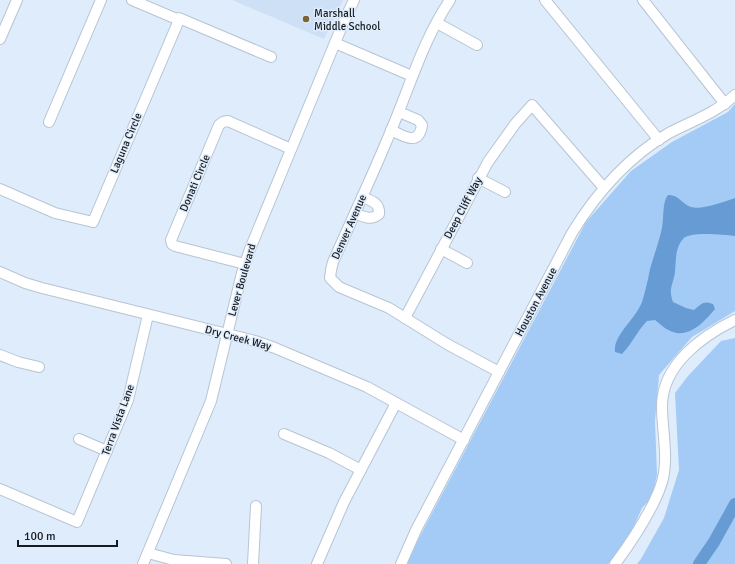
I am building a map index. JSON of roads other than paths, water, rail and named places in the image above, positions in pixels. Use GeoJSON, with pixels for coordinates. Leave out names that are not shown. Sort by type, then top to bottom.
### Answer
{"type":"FeatureCollection","features":[{"type":"Feature","properties":{"kind":"street"},"geometry":{"type":"LineString","coordinates":[[0,39],[17,0]]}},
{"type":"Feature","properties":{"kind":"street"},"geometry":{"type":"LineString","coordinates":[[49,122],[101,0]]}},
{"type":"Feature","properties":{"kind":"street"},"geometry":{"type":"LineString","coordinates":[[132,0],[271,57]]}},
{"type":"Feature","properties":{"kind":"street","name":"Lever Boulevard"},"geometry":{"type":"LineString","coordinates":[[143,564],[211,401],[245,264],[256,233],[354,0]]}},
{"type":"Feature","properties":{"kind":"street","name":"Denver Avenue"},"geometry":{"type":"LineString","coordinates":[[450,0],[437,23],[412,76],[399,112],[333,262],[330,278],[339,287],[377,302],[447,344],[499,372]]}},
{"type":"Feature","properties":{"kind":"street"},"geometry":{"type":"LineString","coordinates":[[545,0],[659,140]]}},
{"type":"Feature","properties":{"kind":"street"},"geometry":{"type":"LineString","coordinates":[[643,0],[725,104]]}},
{"type":"Feature","properties":{"kind":"street","name":"Laguna Circle"},"geometry":{"type":"LineString","coordinates":[[0,189],[56,213],[93,222],[179,20]]}},
{"type":"Feature","properties":{"kind":"street"},"geometry":{"type":"LineString","coordinates":[[437,23],[477,45]]}},
{"type":"Feature","properties":{"kind":"street"},"geometry":{"type":"LineString","coordinates":[[335,43],[412,76]]}},
{"type":"Feature","properties":{"kind":"street","name":"Houston Avenue"},"geometry":{"type":"LineString","coordinates":[[401,564],[416,530],[572,232],[583,214],[604,188],[628,163],[659,140],[725,104],[735,95]]}},
{"type":"Feature","properties":{"kind":"street","name":"Deep Cliff Way"},"geometry":{"type":"LineString","coordinates":[[405,318],[478,178],[502,141],[532,105],[604,188]]}},
{"type":"Feature","properties":{"kind":"street"},"geometry":{"type":"LineString","coordinates":[[391,130],[410,139],[416,137],[421,132],[422,125],[418,120],[399,112]]}},
{"type":"Feature","properties":{"kind":"street","name":"Donati Circle"},"geometry":{"type":"LineString","coordinates":[[245,264],[175,246],[172,244],[171,240],[219,125],[228,121],[291,149]]}},
{"type":"Feature","properties":{"kind":"street"},"geometry":{"type":"LineString","coordinates":[[478,178],[505,192]]}},
{"type":"Feature","properties":{"kind":"street"},"geometry":{"type":"LineString","coordinates":[[355,213],[369,219],[375,218],[379,214],[380,209],[377,203],[362,197]]}},
{"type":"Feature","properties":{"kind":"street"},"geometry":{"type":"LineString","coordinates":[[441,249],[467,263]]}},
{"type":"Feature","properties":{"kind":"street","name":"Dry Creek Way"},"geometry":{"type":"LineString","coordinates":[[0,272],[42,288],[255,341],[275,348],[368,387],[464,440]]}},
{"type":"Feature","properties":{"kind":"street","name":"Terra Vista Lane"},"geometry":{"type":"LineString","coordinates":[[0,489],[77,522],[128,400],[148,315]]}},
{"type":"Feature","properties":{"kind":"street"},"geometry":{"type":"LineString","coordinates":[[615,564],[637,533],[648,514],[662,482],[664,470],[662,400],[669,377],[676,366],[692,349],[719,328],[735,320]]}},
{"type":"Feature","properties":{"kind":"street"},"geometry":{"type":"LineString","coordinates":[[0,355],[18,362],[39,367]]}},
{"type":"Feature","properties":{"kind":"street"},"geometry":{"type":"LineString","coordinates":[[317,564],[344,502],[396,403]]}},
{"type":"Feature","properties":{"kind":"street"},"geometry":{"type":"LineString","coordinates":[[284,434],[329,453],[361,470]]}},
{"type":"Feature","properties":{"kind":"street"},"geometry":{"type":"LineString","coordinates":[[79,439],[107,451]]}},
{"type":"Feature","properties":{"kind":"street"},"geometry":{"type":"LineString","coordinates":[[253,564],[256,506]]}},
{"type":"Feature","properties":{"kind":"street"},"geometry":{"type":"LineString","coordinates":[[148,552],[174,560],[226,564]]}},
{"type":"Feature","properties":{"kind":"waterway"},"geometry":{"type":"LineString","coordinates":[[699,564],[714,542],[735,504]]}},
{"type":"Feature","properties":{"kind":"place","name":"Marshall Middle School"},"geometry":{"type":"Point","coordinates":[306,19]}}]}
